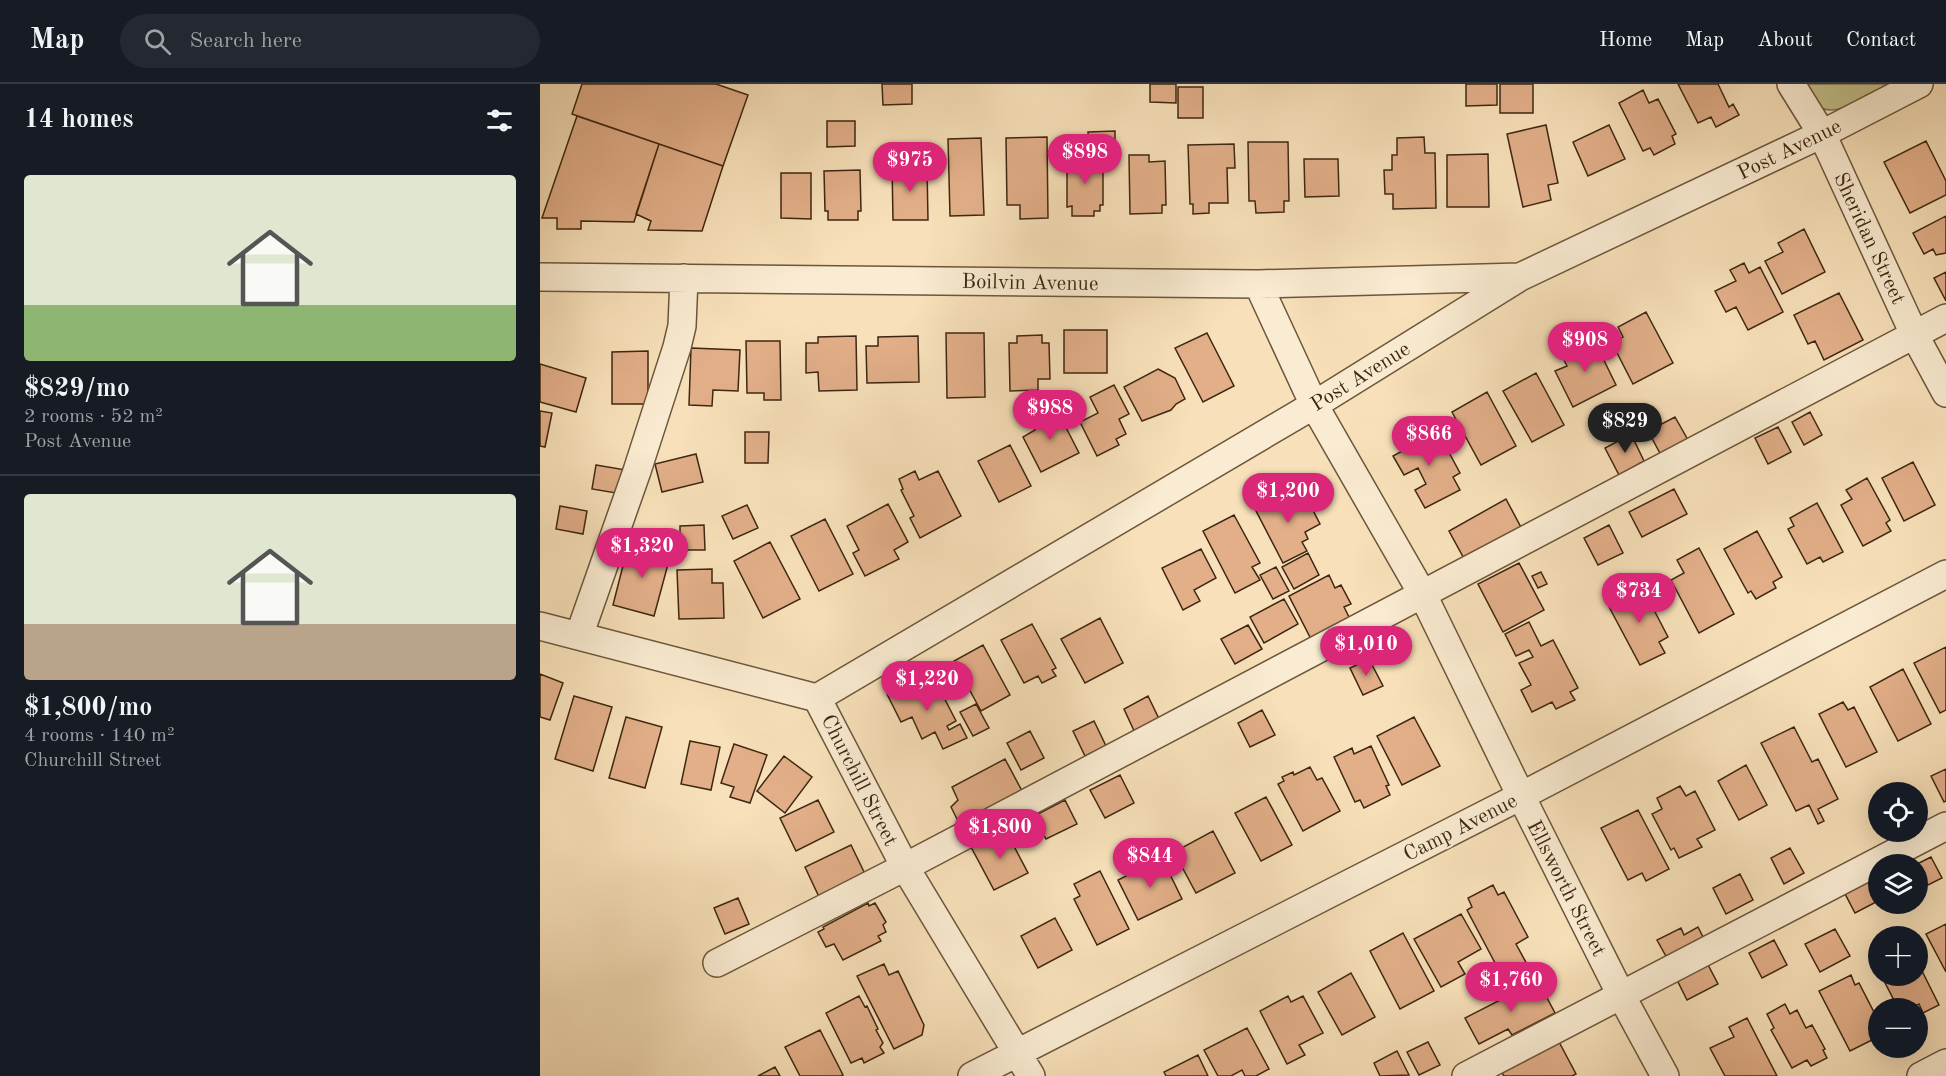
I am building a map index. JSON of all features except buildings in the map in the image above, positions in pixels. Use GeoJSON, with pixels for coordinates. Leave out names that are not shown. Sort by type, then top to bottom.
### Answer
{"type":"FeatureCollection","features":[{"type":"Feature","properties":{"kind":"street","name":"Sheridan Street"},"geometry":{"type":"LineString","coordinates":[[1791,84],[1822,134],[1914,334],[1946,393]]}},
{"type":"Feature","properties":{"kind":"street","name":"Post Avenue"},"geometry":{"type":"LineString","coordinates":[[817,698],[1314,405],[1520,277],[1822,134],[1919,84]]}},
{"type":"Feature","properties":{"kind":"street","name":"Boilvin Avenue"},"geometry":{"type":"LineString","coordinates":[[540,277],[1258,284],[1520,277]]}},
{"type":"Feature","properties":{"kind":"street"},"geometry":{"type":"LineString","coordinates":[[579,636],[637,471],[677,347],[682,326],[684,278]]}},
{"type":"Feature","properties":{"kind":"street","name":"Ellsworth Street"},"geometry":{"type":"LineString","coordinates":[[1258,284],[1314,405],[1423,595],[1621,995],[1665,1076]]}},
{"type":"Feature","properties":{"kind":"street"},"geometry":{"type":"LineString","coordinates":[[717,963],[905,867],[1946,318]]}},
{"type":"Feature","properties":{"kind":"street","name":"Camp Avenue"},"geometry":{"type":"LineString","coordinates":[[972,1076],[1521,796],[1946,574]]}},
{"type":"Feature","properties":{"kind":"street","name":"Churchill Street"},"geometry":{"type":"LineString","coordinates":[[540,626],[817,698],[905,867],[1031,1076]]}},
{"type":"Feature","properties":{"kind":"street"},"geometry":{"type":"LineString","coordinates":[[1466,1076],[1946,826]]}},
{"type":"Feature","properties":{"kind":"street"},"geometry":{"type":"LineString","coordinates":[[1921,1076],[1946,1063]]}},
{"type":"Feature","properties":{"kind":"shaded area"},"geometry":{"type":"Polygon","coordinates":[[[1804,84],[1888,84],[1850,105],[1829,110],[1820,108],[1813,101],[1804,84]]]}}]}
